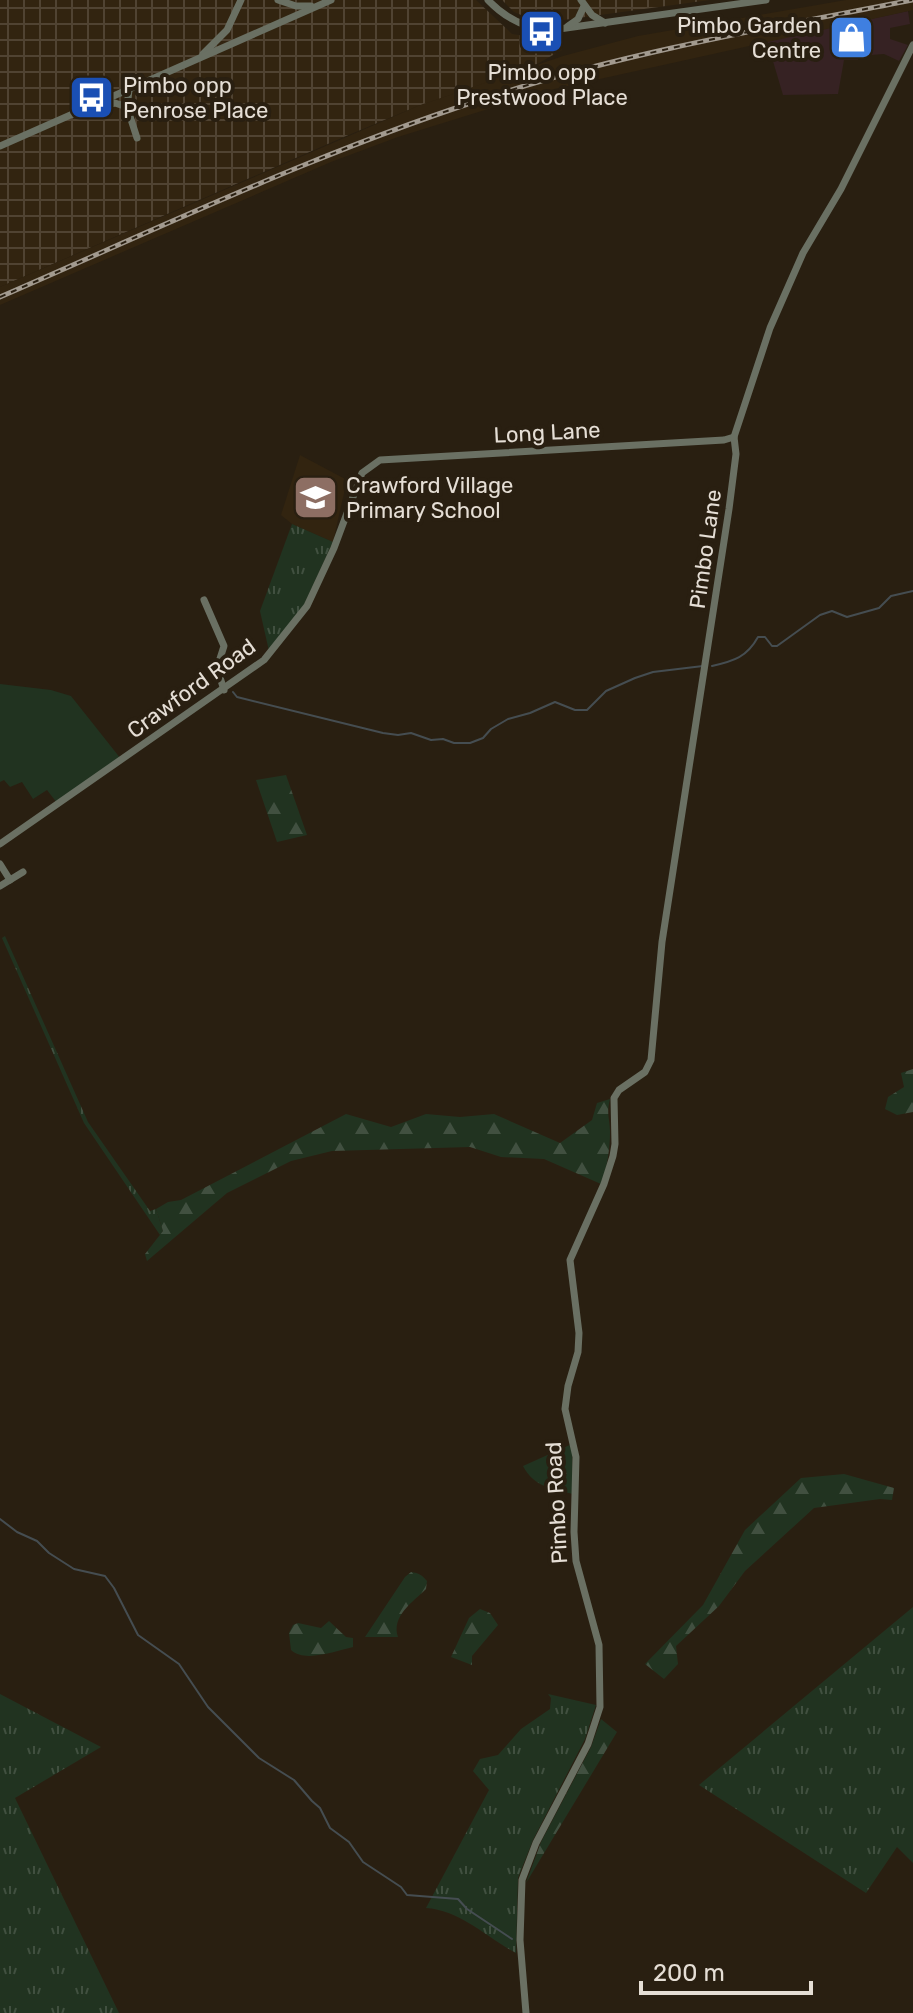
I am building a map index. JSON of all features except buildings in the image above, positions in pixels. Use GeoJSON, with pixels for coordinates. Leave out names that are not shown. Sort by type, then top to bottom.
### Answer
{"type":"FeatureCollection","features":[{"type":"Feature","properties":{"kind":"street"},"geometry":{"type":"LineString","coordinates":[[195,60],[227,30],[241,0]]}},
{"type":"Feature","properties":{"kind":"street"},"geometry":{"type":"LineString","coordinates":[[278,0],[296,6],[318,6]]}},
{"type":"Feature","properties":{"kind":"street"},"geometry":{"type":"LineString","coordinates":[[0,146],[331,0]]}},
{"type":"Feature","properties":{"kind":"street"},"geometry":{"type":"LineString","coordinates":[[488,0],[505,16],[537,29],[562,29],[766,0]]}},
{"type":"Feature","properties":{"kind":"street"},"geometry":{"type":"LineString","coordinates":[[716,7],[737,0]]}},
{"type":"Feature","properties":{"kind":"street"},"geometry":{"type":"LineString","coordinates":[[562,29],[578,19],[583,3],[605,23]]}},
{"type":"Feature","properties":{"kind":"street","name":"Pimbo Lane"},"geometry":{"type":"LineString","coordinates":[[626,1084],[645,1072],[651,1060],[662,942],[729,509],[736,454],[734,437],[754,371],[796,267],[841,189],[913,45]]}},
{"type":"Feature","properties":{"kind":"street"},"geometry":{"type":"LineString","coordinates":[[129,90],[127,107],[137,138]]}},
{"type":"Feature","properties":{"kind":"street"},"geometry":{"type":"LineString","coordinates":[[89,107],[115,103],[127,107]]}},
{"type":"Feature","properties":{"kind":"street","name":"Long Lane"},"geometry":{"type":"LineString","coordinates":[[366,469],[380,460],[734,437]]}},
{"type":"Feature","properties":{"kind":"street","name":"Crawford Road"},"geometry":{"type":"LineString","coordinates":[[0,844],[264,660],[307,606],[366,469]]}},
{"type":"Feature","properties":{"kind":"street"},"geometry":{"type":"LineString","coordinates":[[204,600],[224,646],[217,668],[224,690]]}},
{"type":"Feature","properties":{"kind":"street"},"geometry":{"type":"LineString","coordinates":[[0,864],[10,880]]}},
{"type":"Feature","properties":{"kind":"street"},"geometry":{"type":"LineString","coordinates":[[0,886],[23,872]]}},
{"type":"Feature","properties":{"kind":"street","name":"Pimbo Road"},"geometry":{"type":"LineString","coordinates":[[526,2013],[520,1940],[522,1880],[536,1843],[588,1744],[600,1711],[602,1682],[599,1645],[576,1561],[576,1457],[565,1409],[578,1352],[579,1333],[570,1268],[572,1255],[607,1176],[615,1144],[614,1098],[626,1084]]}},
{"type":"Feature","properties":{"kind":"shaded area"},"geometry":{"type":"Polygon","coordinates":[[[0,0],[476,0],[512,34],[556,41],[562,50],[528,69],[418,106],[346,136],[0,287],[0,0]]]}},
{"type":"Feature","properties":{"kind":"shaded area"},"geometry":{"type":"Polygon","coordinates":[[[502,0],[710,0],[556,21],[533,20],[514,12],[502,0]]]}},
{"type":"Feature","properties":{"kind":"shaded area"},"geometry":{"type":"Polygon","coordinates":[[[846,0],[913,0],[913,10],[550,90],[398,137],[331,162],[0,305],[0,287],[418,106],[563,56],[638,36],[846,0]]]}},
{"type":"Feature","properties":{"kind":"shaded area"},"geometry":{"type":"Polygon","coordinates":[[[908,11],[910,24],[890,28],[890,39],[908,45],[899,61],[884,54],[844,60],[838,94],[783,95],[767,41],[908,11]]]}},
{"type":"Feature","properties":{"kind":"shaded area","name":"Crawford Village Primary School"},"geometry":{"type":"Polygon","coordinates":[[[300,455],[347,480],[333,542],[292,524],[281,515],[300,455]]]}},
{"type":"Feature","properties":{"kind":"green space"},"geometry":{"type":"Polygon","coordinates":[[[292,524],[333,542],[304,605],[269,651],[260,611],[292,524]]]}},
{"type":"Feature","properties":{"kind":"green space"},"geometry":{"type":"Polygon","coordinates":[[[0,684],[51,690],[71,696],[121,759],[57,803],[47,790],[33,799],[22,782],[10,787],[4,780],[0,782],[0,684]]]}},
{"type":"Feature","properties":{"kind":"green space"},"geometry":{"type":"Polygon","coordinates":[[[286,775],[307,835],[277,842],[256,780],[286,775]]]}},
{"type":"Feature","properties":{"kind":"green space"},"geometry":{"type":"Polygon","coordinates":[[[5,936],[88,1122],[150,1211],[156,1209],[163,1231],[160,1235],[84,1123],[2,938],[5,936]]]}},
{"type":"Feature","properties":{"kind":"green space"},"geometry":{"type":"Polygon","coordinates":[[[913,1069],[913,1112],[897,1115],[885,1109],[888,1097],[904,1087],[901,1073],[913,1069]]]}},
{"type":"Feature","properties":{"kind":"green space"},"geometry":{"type":"Polygon","coordinates":[[[610,1099],[609,1152],[601,1184],[544,1159],[501,1157],[470,1147],[332,1151],[291,1161],[227,1193],[147,1261],[145,1254],[163,1231],[156,1209],[168,1202],[181,1200],[346,1114],[391,1127],[426,1114],[460,1117],[494,1114],[560,1143],[592,1120],[597,1103],[610,1099]]]}},
{"type":"Feature","properties":{"kind":"green space"},"geometry":{"type":"Polygon","coordinates":[[[572,1444],[573,1494],[538,1483],[523,1466],[572,1444]]]}},
{"type":"Feature","properties":{"kind":"green space"},"geometry":{"type":"Polygon","coordinates":[[[844,1474],[894,1488],[892,1500],[814,1508],[745,1571],[719,1606],[676,1646],[678,1664],[664,1679],[645,1664],[703,1605],[745,1530],[801,1478],[844,1474]]]}},
{"type":"Feature","properties":{"kind":"green space"},"geometry":{"type":"Polygon","coordinates":[[[411,1572],[427,1581],[426,1589],[400,1616],[398,1637],[365,1637],[405,1577],[411,1572]]]}},
{"type":"Feature","properties":{"kind":"green space"},"geometry":{"type":"Polygon","coordinates":[[[913,1607],[913,1863],[897,1847],[866,1893],[699,1785],[913,1607]]]}},
{"type":"Feature","properties":{"kind":"green space"},"geometry":{"type":"Polygon","coordinates":[[[480,1609],[490,1613],[498,1625],[472,1656],[472,1665],[451,1657],[469,1618],[480,1609]]]}},
{"type":"Feature","properties":{"kind":"green space"},"geometry":{"type":"Polygon","coordinates":[[[329,1621],[346,1637],[353,1638],[353,1647],[312,1656],[291,1650],[289,1633],[293,1625],[298,1623],[321,1628],[329,1621]]]}},
{"type":"Feature","properties":{"kind":"green space"},"geometry":{"type":"Polygon","coordinates":[[[0,1694],[101,1747],[15,1798],[119,2013],[0,2013],[0,1694]]]}},
{"type":"Feature","properties":{"kind":"green space"},"geometry":{"type":"Polygon","coordinates":[[[548,1694],[596,1705],[585,1739],[533,1840],[518,1878],[516,1953],[462,1919],[426,1908],[489,1790],[473,1771],[480,1759],[498,1755],[521,1729],[550,1709],[551,1698],[548,1694]]]}},
{"type":"Feature","properties":{"kind":"green space"},"geometry":{"type":"Polygon","coordinates":[[[601,1719],[617,1732],[526,1883],[541,1842],[591,1747],[601,1719]]]}},
{"type":"Feature","properties":{"kind":"waterway"},"geometry":{"type":"LineString","coordinates":[[712,666],[739,657],[758,637],[765,637],[772,646],[777,646],[820,615],[832,611],[847,617],[879,608],[891,596],[913,591]]}},
{"type":"Feature","properties":{"kind":"waterway"},"geometry":{"type":"LineString","coordinates":[[233,692],[237,697],[383,733],[411,733],[431,740],[470,743],[483,738],[508,719],[555,702],[575,710],[587,710],[606,691],[635,678],[653,672],[703,666]]}},
{"type":"Feature","properties":{"kind":"waterway"},"geometry":{"type":"LineString","coordinates":[[0,1519],[17,1532],[37,1541],[74,1569],[105,1576],[138,1635],[179,1664],[208,1707],[259,1758],[294,1780],[320,1808],[330,1828],[349,1842],[363,1862],[401,1887],[407,1895],[458,1899],[467,1909],[512,1939]]}},
{"type":"Feature","properties":{"kind":"railway"},"geometry":{"type":"LineString","coordinates":[[0,297],[313,162],[440,113],[605,64],[912,0]]}},
{"type":"Feature","properties":{"kind":"place","name":"Pimbo opp Prestwood Place"},"geometry":{"type":"Point","coordinates":[542,31]}},
{"type":"Feature","properties":{"kind":"place","name":"Pimbo Garden Centre"},"geometry":{"type":"Point","coordinates":[852,38]}},
{"type":"Feature","properties":{"kind":"place","name":"Pimbo opp Penrose Place"},"geometry":{"type":"Point","coordinates":[92,98]}},
{"type":"Feature","properties":{"kind":"place","name":"Crawford Village Primary School"},"geometry":{"type":"Point","coordinates":[315,498]}}]}
